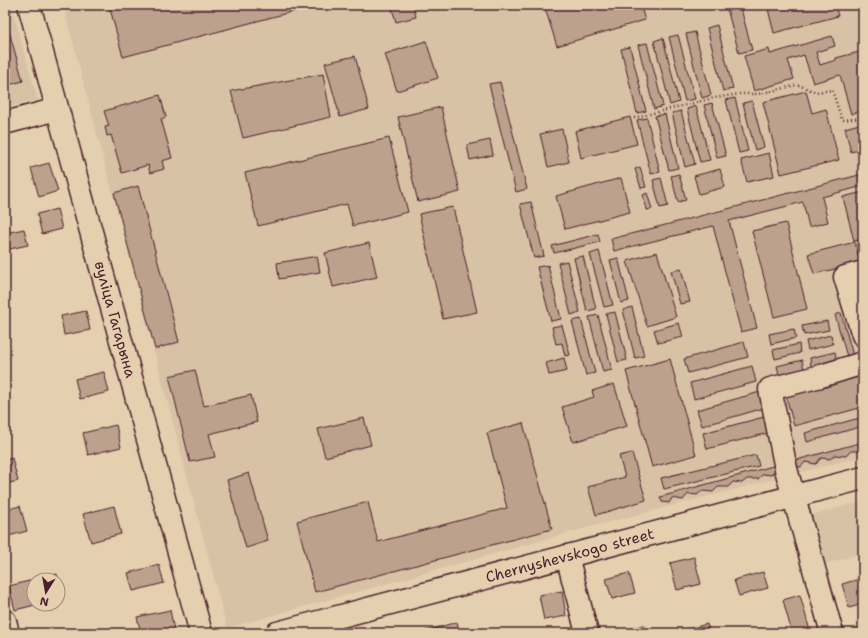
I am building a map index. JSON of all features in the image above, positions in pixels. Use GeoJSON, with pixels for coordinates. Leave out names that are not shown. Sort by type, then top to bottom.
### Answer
{"type":"FeatureCollection","features":[{"type":"Feature","properties":{"kind":"street","name":"вуліца Гагарына"},"geometry":{"type":"LineString","coordinates":[[29,5],[201,633]]}},
{"type":"Feature","properties":{"kind":"street"},"geometry":{"type":"LineString","coordinates":[[5,123],[57,109]]}},
{"type":"Feature","properties":{"kind":"street"},"geometry":{"type":"LineString","coordinates":[[863,272],[845,277],[863,335]]}},
{"type":"Feature","properties":{"kind":"street"},"geometry":{"type":"LineString","coordinates":[[832,633],[785,462],[770,389],[821,376],[863,363]]}},
{"type":"Feature","properties":{"kind":"street","name":"Chernyshevskogo street"},"geometry":{"type":"LineString","coordinates":[[277,633],[863,478]]}},
{"type":"Feature","properties":{"kind":"street"},"geometry":{"type":"LineString","coordinates":[[567,556],[587,633]]}},
{"type":"Feature","properties":{"kind":"street"},"geometry":{"type":"LineString","coordinates":[[5,621],[8,633]]}},
{"type":"Feature","properties":{"kind":"path"},"geometry":{"type":"LineString","coordinates":[[634,118],[714,98],[740,94],[758,94],[798,85],[816,92],[832,90],[842,120],[863,118]]}},
{"type":"Feature","properties":{"kind":"shaded area"},"geometry":{"type":"Polygon","coordinates":[[[5,5],[11,5],[38,100],[5,109],[5,5]]]}},
{"type":"Feature","properties":{"kind":"shaded area"},"geometry":{"type":"Polygon","coordinates":[[[63,5],[863,5],[863,456],[583,529],[227,628],[63,5]]]}},
{"type":"Feature","properties":{"kind":"shaded area"},"geometry":{"type":"Polygon","coordinates":[[[863,501],[863,553],[822,565],[808,516],[863,501]]]}},
{"type":"Feature","properties":{"kind":"building"},"geometry":{"type":"Polygon","coordinates":[[[109,5],[317,5],[123,57],[109,5]]]}},
{"type":"Feature","properties":{"kind":"building"},"geometry":{"type":"Polygon","coordinates":[[[391,5],[413,5],[416,17],[396,22],[391,5]]]}},
{"type":"Feature","properties":{"kind":"building"},"geometry":{"type":"Polygon","coordinates":[[[544,5],[640,5],[645,20],[557,46],[544,5]]]}},
{"type":"Feature","properties":{"kind":"building"},"geometry":{"type":"Polygon","coordinates":[[[726,5],[740,5],[752,50],[739,53],[726,5]]]}},
{"type":"Feature","properties":{"kind":"building"},"geometry":{"type":"Polygon","coordinates":[[[767,5],[835,5],[838,16],[774,33],[767,5]]]}},
{"type":"Feature","properties":{"kind":"building"},"geometry":{"type":"Polygon","coordinates":[[[5,17],[23,81],[5,86],[5,17]]]}},
{"type":"Feature","properties":{"kind":"building"},"geometry":{"type":"Polygon","coordinates":[[[717,25],[733,89],[723,91],[707,28],[717,25]]]}},
{"type":"Feature","properties":{"kind":"building"},"geometry":{"type":"Polygon","coordinates":[[[695,32],[711,95],[702,98],[686,34],[695,32]]]}},
{"type":"Feature","properties":{"kind":"building"},"geometry":{"type":"Polygon","coordinates":[[[678,35],[695,99],[685,101],[669,37],[678,35]]]}},
{"type":"Feature","properties":{"kind":"building"},"geometry":{"type":"Polygon","coordinates":[[[832,36],[835,46],[816,52],[820,65],[836,60],[836,58],[863,51],[863,110],[851,114],[840,75],[813,83],[804,55],[788,60],[794,79],[754,91],[744,56],[769,49],[770,54],[832,36]]]}},
{"type":"Feature","properties":{"kind":"building"},"geometry":{"type":"Polygon","coordinates":[[[663,38],[679,102],[670,105],[654,41],[663,38]]]}},
{"type":"Feature","properties":{"kind":"building"},"geometry":{"type":"Polygon","coordinates":[[[426,41],[438,78],[397,91],[385,54],[426,41]]]}},
{"type":"Feature","properties":{"kind":"building"},"geometry":{"type":"Polygon","coordinates":[[[647,43],[663,106],[654,109],[638,45],[647,43]]]}},
{"type":"Feature","properties":{"kind":"building"},"geometry":{"type":"Polygon","coordinates":[[[630,47],[646,111],[637,113],[621,49],[630,47]]]}},
{"type":"Feature","properties":{"kind":"building"},"geometry":{"type":"Polygon","coordinates":[[[355,56],[369,109],[340,117],[325,63],[355,56]]]}},
{"type":"Feature","properties":{"kind":"building"},"geometry":{"type":"Polygon","coordinates":[[[323,74],[331,117],[243,138],[231,91],[323,74]]]}},
{"type":"Feature","properties":{"kind":"building"},"geometry":{"type":"Polygon","coordinates":[[[500,82],[527,189],[516,192],[489,84],[500,82]]]}},
{"type":"Feature","properties":{"kind":"building"},"geometry":{"type":"Polygon","coordinates":[[[806,91],[812,113],[826,109],[839,160],[781,174],[763,102],[806,91]]]}},
{"type":"Feature","properties":{"kind":"building"},"geometry":{"type":"Polygon","coordinates":[[[160,95],[166,117],[161,119],[172,158],[162,161],[164,169],[150,173],[148,165],[122,173],[111,135],[107,136],[105,127],[109,126],[104,111],[160,95]]]}},
{"type":"Feature","properties":{"kind":"building"},"geometry":{"type":"Polygon","coordinates":[[[735,98],[748,151],[739,153],[726,100],[735,98]]]}},
{"type":"Feature","properties":{"kind":"building"},"geometry":{"type":"Polygon","coordinates":[[[752,101],[764,147],[755,150],[743,103],[752,101]]]}},
{"type":"Feature","properties":{"kind":"building"},"geometry":{"type":"Polygon","coordinates":[[[712,103],[726,156],[717,158],[704,105],[712,103]]]}},
{"type":"Feature","properties":{"kind":"building"},"geometry":{"type":"Polygon","coordinates":[[[696,106],[710,160],[700,162],[687,109],[696,106]]]}},
{"type":"Feature","properties":{"kind":"building"},"geometry":{"type":"Polygon","coordinates":[[[441,107],[460,192],[418,202],[398,117],[441,107]]]}},
{"type":"Feature","properties":{"kind":"building"},"geometry":{"type":"Polygon","coordinates":[[[681,111],[695,164],[685,167],[672,113],[681,111]]]}},
{"type":"Feature","properties":{"kind":"building"},"geometry":{"type":"Polygon","coordinates":[[[665,114],[678,168],[669,170],[655,116],[665,114]]]}},
{"type":"Feature","properties":{"kind":"building"},"geometry":{"type":"Polygon","coordinates":[[[630,117],[637,144],[581,158],[575,131],[630,117]]]}},
{"type":"Feature","properties":{"kind":"building"},"geometry":{"type":"Polygon","coordinates":[[[647,118],[660,172],[651,174],[637,120],[647,118]]]}},
{"type":"Feature","properties":{"kind":"building"},"geometry":{"type":"Polygon","coordinates":[[[863,123],[863,149],[851,152],[845,128],[863,123]]]}},
{"type":"Feature","properties":{"kind":"building"},"geometry":{"type":"Polygon","coordinates":[[[562,129],[569,162],[548,167],[540,134],[562,129]]]}},
{"type":"Feature","properties":{"kind":"building"},"geometry":{"type":"Polygon","coordinates":[[[389,138],[408,212],[353,226],[347,204],[258,226],[245,173],[389,138]]]}},
{"type":"Feature","properties":{"kind":"building"},"geometry":{"type":"Polygon","coordinates":[[[490,140],[493,155],[470,160],[467,145],[490,140]]]}},
{"type":"Feature","properties":{"kind":"building"},"geometry":{"type":"Polygon","coordinates":[[[769,153],[774,176],[747,182],[741,160],[769,153]]]}},
{"type":"Feature","properties":{"kind":"building"},"geometry":{"type":"Polygon","coordinates":[[[49,163],[58,191],[39,197],[31,168],[49,163]]]}},
{"type":"Feature","properties":{"kind":"building"},"geometry":{"type":"Polygon","coordinates":[[[640,167],[646,187],[641,188],[635,169],[640,167]]]}},
{"type":"Feature","properties":{"kind":"building"},"geometry":{"type":"Polygon","coordinates":[[[720,169],[725,187],[699,194],[694,176],[720,169]]]}},
{"type":"Feature","properties":{"kind":"building"},"geometry":{"type":"Polygon","coordinates":[[[679,174],[686,200],[678,202],[671,176],[679,174]]]}},
{"type":"Feature","properties":{"kind":"building"},"geometry":{"type":"Polygon","coordinates":[[[863,174],[863,186],[822,197],[828,222],[809,227],[803,202],[729,221],[757,328],[741,332],[713,226],[614,251],[611,239],[863,174]]]}},
{"type":"Feature","properties":{"kind":"building"},"geometry":{"type":"Polygon","coordinates":[[[621,178],[630,212],[565,229],[556,196],[621,178]]]}},
{"type":"Feature","properties":{"kind":"building"},"geometry":{"type":"Polygon","coordinates":[[[661,178],[668,206],[660,208],[653,180],[661,178]]]}},
{"type":"Feature","properties":{"kind":"building"},"geometry":{"type":"Polygon","coordinates":[[[138,186],[179,342],[155,349],[114,193],[138,186]]]}},
{"type":"Feature","properties":{"kind":"building"},"geometry":{"type":"Polygon","coordinates":[[[863,192],[863,239],[854,241],[843,197],[863,192]]]}},
{"type":"Feature","properties":{"kind":"building"},"geometry":{"type":"Polygon","coordinates":[[[647,193],[652,209],[647,210],[643,195],[647,193]]]}},
{"type":"Feature","properties":{"kind":"building"},"geometry":{"type":"Polygon","coordinates":[[[531,202],[544,256],[534,258],[520,204],[531,202]]]}},
{"type":"Feature","properties":{"kind":"building"},"geometry":{"type":"Polygon","coordinates":[[[453,207],[477,312],[443,319],[419,214],[453,207]]]}},
{"type":"Feature","properties":{"kind":"building"},"geometry":{"type":"Polygon","coordinates":[[[57,209],[62,229],[42,234],[37,214],[57,209]]]}},
{"type":"Feature","properties":{"kind":"building"},"geometry":{"type":"Polygon","coordinates":[[[786,223],[807,309],[774,317],[752,231],[786,223]]]}},
{"type":"Feature","properties":{"kind":"building"},"geometry":{"type":"Polygon","coordinates":[[[24,229],[28,245],[5,250],[5,233],[24,229]]]}},
{"type":"Feature","properties":{"kind":"building"},"geometry":{"type":"Polygon","coordinates":[[[598,234],[600,242],[554,253],[552,246],[598,234]]]}},
{"type":"Feature","properties":{"kind":"building"},"geometry":{"type":"Polygon","coordinates":[[[855,242],[860,263],[814,274],[808,254],[855,242]]]}},
{"type":"Feature","properties":{"kind":"building"},"geometry":{"type":"Polygon","coordinates":[[[369,243],[377,277],[333,287],[325,253],[369,243]]]}},
{"type":"Feature","properties":{"kind":"building"},"geometry":{"type":"Polygon","coordinates":[[[599,251],[613,305],[604,307],[590,254],[599,251]]]}},
{"type":"Feature","properties":{"kind":"building"},"geometry":{"type":"Polygon","coordinates":[[[657,252],[676,317],[647,326],[627,261],[657,252]]]}},
{"type":"Feature","properties":{"kind":"building"},"geometry":{"type":"Polygon","coordinates":[[[317,256],[320,272],[279,279],[277,263],[317,256]]]}},
{"type":"Feature","properties":{"kind":"building"},"geometry":{"type":"Polygon","coordinates":[[[583,256],[596,309],[587,311],[574,258],[583,256]]]}},
{"type":"Feature","properties":{"kind":"building"},"geometry":{"type":"Polygon","coordinates":[[[618,258],[629,301],[621,303],[610,260],[618,258]]]}},
{"type":"Feature","properties":{"kind":"building"},"geometry":{"type":"Polygon","coordinates":[[[567,261],[580,312],[571,315],[558,263],[567,261]]]}},
{"type":"Feature","properties":{"kind":"building"},"geometry":{"type":"Polygon","coordinates":[[[548,265],[561,319],[551,321],[537,267],[548,265]]]}},
{"type":"Feature","properties":{"kind":"building"},"geometry":{"type":"Polygon","coordinates":[[[681,269],[690,302],[680,304],[671,271],[681,269]]]}},
{"type":"Feature","properties":{"kind":"building"},"geometry":{"type":"Polygon","coordinates":[[[632,307],[644,356],[635,358],[623,310],[632,307]]]}},
{"type":"Feature","properties":{"kind":"building"},"geometry":{"type":"Polygon","coordinates":[[[86,311],[90,330],[64,335],[61,316],[86,311]]]}},
{"type":"Feature","properties":{"kind":"building"},"geometry":{"type":"Polygon","coordinates":[[[615,312],[627,360],[618,362],[606,314],[615,312]]]}},
{"type":"Feature","properties":{"kind":"building"},"geometry":{"type":"Polygon","coordinates":[[[841,313],[854,359],[848,360],[835,315],[841,313]]]}},
{"type":"Feature","properties":{"kind":"building"},"geometry":{"type":"Polygon","coordinates":[[[598,315],[612,370],[603,372],[589,317],[598,315]]]}},
{"type":"Feature","properties":{"kind":"building"},"geometry":{"type":"Polygon","coordinates":[[[581,319],[595,373],[586,375],[572,321],[581,319]]]}},
{"type":"Feature","properties":{"kind":"building"},"geometry":{"type":"Polygon","coordinates":[[[827,321],[829,330],[804,335],[802,326],[827,321]]]}},
{"type":"Feature","properties":{"kind":"building"},"geometry":{"type":"Polygon","coordinates":[[[679,323],[683,337],[658,343],[654,330],[679,323]]]}},
{"type":"Feature","properties":{"kind":"building"},"geometry":{"type":"Polygon","coordinates":[[[562,325],[570,355],[565,356],[562,343],[556,344],[552,327],[562,325]]]}},
{"type":"Feature","properties":{"kind":"building"},"geometry":{"type":"Polygon","coordinates":[[[794,329],[796,338],[771,344],[769,334],[794,329]]]}},
{"type":"Feature","properties":{"kind":"building"},"geometry":{"type":"Polygon","coordinates":[[[831,335],[833,344],[808,350],[806,341],[831,335]]]}},
{"type":"Feature","properties":{"kind":"building"},"geometry":{"type":"Polygon","coordinates":[[[744,342],[748,357],[688,373],[684,359],[744,342]]]}},
{"type":"Feature","properties":{"kind":"building"},"geometry":{"type":"Polygon","coordinates":[[[799,344],[800,353],[775,359],[773,350],[799,344]]]}},
{"type":"Feature","properties":{"kind":"building"},"geometry":{"type":"Polygon","coordinates":[[[835,352],[837,362],[811,367],[810,358],[835,352]]]}},
{"type":"Feature","properties":{"kind":"building"},"geometry":{"type":"Polygon","coordinates":[[[564,358],[567,371],[549,375],[546,363],[564,358]]]}},
{"type":"Feature","properties":{"kind":"building"},"geometry":{"type":"Polygon","coordinates":[[[670,359],[696,455],[652,467],[626,371],[670,359]]]}},
{"type":"Feature","properties":{"kind":"building"},"geometry":{"type":"Polygon","coordinates":[[[802,360],[804,370],[779,375],[777,366],[802,360]]]}},
{"type":"Feature","properties":{"kind":"building"},"geometry":{"type":"Polygon","coordinates":[[[752,366],[756,382],[694,399],[690,383],[752,366]]]}},
{"type":"Feature","properties":{"kind":"building"},"geometry":{"type":"Polygon","coordinates":[[[195,370],[204,406],[251,395],[257,422],[209,434],[215,457],[190,462],[169,376],[195,370]]]}},
{"type":"Feature","properties":{"kind":"building"},"geometry":{"type":"Polygon","coordinates":[[[104,372],[109,392],[80,399],[75,379],[104,372]]]}},
{"type":"Feature","properties":{"kind":"building"},"geometry":{"type":"Polygon","coordinates":[[[863,375],[863,407],[794,426],[786,396],[863,375]]]}},
{"type":"Feature","properties":{"kind":"building"},"geometry":{"type":"Polygon","coordinates":[[[614,384],[627,426],[573,442],[562,407],[594,397],[592,391],[614,384]]]}},
{"type":"Feature","properties":{"kind":"building"},"geometry":{"type":"Polygon","coordinates":[[[760,392],[764,408],[702,426],[697,410],[760,392]]]}},
{"type":"Feature","properties":{"kind":"building"},"geometry":{"type":"Polygon","coordinates":[[[764,417],[768,433],[707,449],[703,433],[764,417]]]}},
{"type":"Feature","properties":{"kind":"building"},"geometry":{"type":"Polygon","coordinates":[[[863,417],[863,426],[807,442],[805,433],[863,417]]]}},
{"type":"Feature","properties":{"kind":"building"},"geometry":{"type":"Polygon","coordinates":[[[364,418],[371,445],[325,457],[318,429],[364,418]]]}},
{"type":"Feature","properties":{"kind":"building"},"geometry":{"type":"Polygon","coordinates":[[[523,423],[552,529],[315,592],[297,521],[368,502],[378,542],[507,508],[487,433],[523,423]]]}},
{"type":"Feature","properties":{"kind":"building"},"geometry":{"type":"Polygon","coordinates":[[[116,425],[121,447],[88,455],[83,433],[116,425]]]}},
{"type":"Feature","properties":{"kind":"building"},"geometry":{"type":"Polygon","coordinates":[[[863,442],[863,449],[861,451],[851,451],[846,456],[835,455],[830,459],[821,458],[816,464],[805,462],[801,467],[795,466],[793,461],[863,442]]]}},
{"type":"Feature","properties":{"kind":"building"},"geometry":{"type":"Polygon","coordinates":[[[632,453],[646,500],[596,515],[588,487],[625,477],[619,456],[632,453]]]}},
{"type":"Feature","properties":{"kind":"building"},"geometry":{"type":"Polygon","coordinates":[[[756,455],[759,466],[664,489],[661,478],[756,455]]]}},
{"type":"Feature","properties":{"kind":"building"},"geometry":{"type":"Polygon","coordinates":[[[12,458],[18,481],[5,484],[5,460],[12,458]]]}},
{"type":"Feature","properties":{"kind":"building"},"geometry":{"type":"Polygon","coordinates":[[[773,466],[775,471],[771,475],[763,474],[758,479],[747,479],[742,483],[733,482],[728,487],[718,487],[713,492],[702,491],[697,495],[688,494],[683,500],[672,498],[669,503],[662,502],[660,497],[773,466]]]}},
{"type":"Feature","properties":{"kind":"building"},"geometry":{"type":"Polygon","coordinates":[[[249,473],[268,541],[246,548],[227,480],[249,473]]]}},
{"type":"Feature","properties":{"kind":"building"},"geometry":{"type":"Polygon","coordinates":[[[20,506],[27,531],[5,537],[5,510],[20,506]]]}},
{"type":"Feature","properties":{"kind":"building"},"geometry":{"type":"Polygon","coordinates":[[[114,506],[121,534],[91,542],[83,514],[114,506]]]}},
{"type":"Feature","properties":{"kind":"building"},"geometry":{"type":"Polygon","coordinates":[[[694,557],[701,584],[677,590],[670,563],[694,557]]]}},
{"type":"Feature","properties":{"kind":"building"},"geometry":{"type":"Polygon","coordinates":[[[159,565],[164,583],[133,591],[128,573],[159,565]]]}},
{"type":"Feature","properties":{"kind":"building"},"geometry":{"type":"Polygon","coordinates":[[[763,572],[768,588],[739,596],[734,580],[763,572]]]}},
{"type":"Feature","properties":{"kind":"building"},"geometry":{"type":"Polygon","coordinates":[[[629,573],[635,593],[612,599],[606,579],[629,573]]]}},
{"type":"Feature","properties":{"kind":"building"},"geometry":{"type":"Polygon","coordinates":[[[863,578],[863,604],[849,608],[842,584],[863,578]]]}},
{"type":"Feature","properties":{"kind":"building"},"geometry":{"type":"Polygon","coordinates":[[[26,582],[26,607],[15,610],[9,586],[26,582]]]}},
{"type":"Feature","properties":{"kind":"building"},"geometry":{"type":"Polygon","coordinates":[[[562,591],[566,616],[544,620],[539,595],[562,591]]]}},
{"type":"Feature","properties":{"kind":"building"},"geometry":{"type":"Polygon","coordinates":[[[800,595],[810,631],[803,633],[792,633],[783,600],[800,595]]]}},
{"type":"Feature","properties":{"kind":"building"},"geometry":{"type":"Polygon","coordinates":[[[170,610],[174,630],[164,633],[141,633],[137,617],[170,610]]]}},
{"type":"Feature","properties":{"kind":"building"},"geometry":{"type":"Polygon","coordinates":[[[457,622],[460,633],[419,633],[457,622]]]}},
{"type":"Feature","properties":{"kind":"building"},"geometry":{"type":"Polygon","coordinates":[[[707,624],[710,633],[673,633],[707,624]]]}},
{"type":"Feature","properties":{"kind":"building"},"geometry":{"type":"Polygon","coordinates":[[[644,625],[647,633],[624,633],[624,630],[644,625]]]}},
{"type":"Feature","properties":{"kind":"building"},"geometry":{"type":"Polygon","coordinates":[[[863,628],[863,633],[856,633],[855,630],[863,628]]]}}]}
